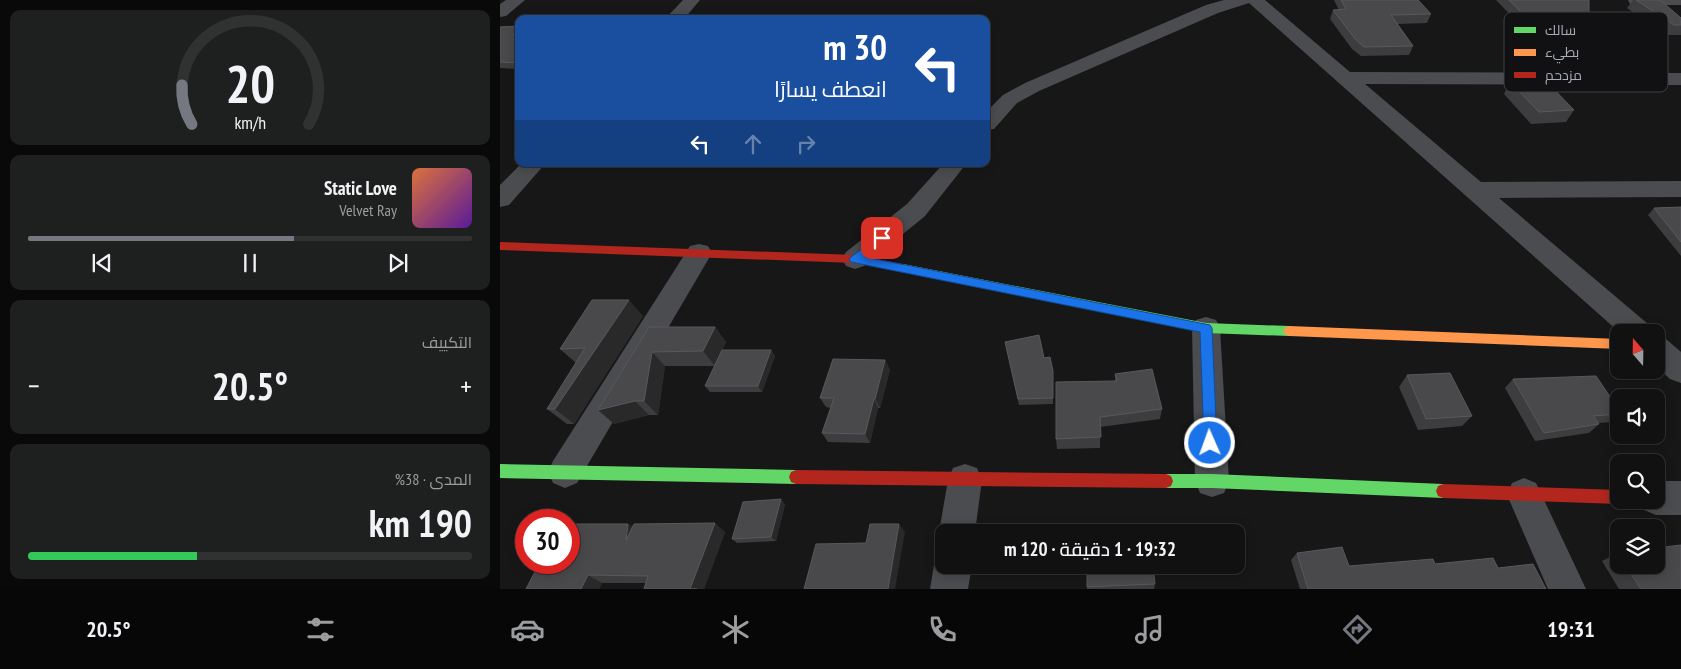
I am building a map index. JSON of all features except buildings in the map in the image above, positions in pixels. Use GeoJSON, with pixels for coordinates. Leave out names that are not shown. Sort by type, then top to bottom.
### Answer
{"type":"FeatureCollection","features":[{"type":"Feature","properties":{"kind":"street"},"geometry":{"type":"LineString","coordinates":[[500,12],[517,0]]}},
{"type":"Feature","properties":{"kind":"street"},"geometry":{"type":"LineString","coordinates":[[678,15],[692,0]]}},
{"type":"Feature","properties":{"kind":"street"},"geometry":{"type":"LineString","coordinates":[[990,120],[1010,99],[1032,87],[1212,9],[1242,0]]}},
{"type":"Feature","properties":{"kind":"street"},"geometry":{"type":"LineString","coordinates":[[1255,0],[1629,324]]}},
{"type":"Feature","properties":{"kind":"street"},"geometry":{"type":"LineString","coordinates":[[1636,0],[1681,0]]}},
{"type":"Feature","properties":{"kind":"street"},"geometry":{"type":"LineString","coordinates":[[1654,0],[1674,17]]}},
{"type":"Feature","properties":{"kind":"street"},"geometry":{"type":"LineString","coordinates":[[1347,78],[1504,78]]}},
{"type":"Feature","properties":{"kind":"street"},"geometry":{"type":"LineString","coordinates":[[1668,79],[1681,79]]}},
{"type":"Feature","properties":{"kind":"street"},"geometry":{"type":"LineString","coordinates":[[500,199],[531,167]]}},
{"type":"Feature","properties":{"kind":"street"},"geometry":{"type":"LineString","coordinates":[[855,260],[916,210],[952,167]]}},
{"type":"Feature","properties":{"kind":"street"},"geometry":{"type":"LineString","coordinates":[[1475,190],[1681,190]]}},
{"type":"Feature","properties":{"kind":"street"},"geometry":{"type":"LineString","coordinates":[[500,246],[855,260],[1206,328],[1610,344]]}},
{"type":"Feature","properties":{"kind":"street"},"geometry":{"type":"LineString","coordinates":[[565,472],[699,253]]}},
{"type":"Feature","properties":{"kind":"street"},"geometry":{"type":"LineString","coordinates":[[1206,328],[1212,481]]}},
{"type":"Feature","properties":{"kind":"street"},"geometry":{"type":"LineString","coordinates":[[1665,346],[1681,345]]}},
{"type":"Feature","properties":{"kind":"street"},"geometry":{"type":"LineString","coordinates":[[1665,355],[1681,370]]}},
{"type":"Feature","properties":{"kind":"street"},"geometry":{"type":"LineString","coordinates":[[500,471],[964,480],[1212,481],[1524,495],[1610,497]]}},
{"type":"Feature","properties":{"kind":"street"},"geometry":{"type":"LineString","coordinates":[[958,524],[964,480]]}},
{"type":"Feature","properties":{"kind":"street"},"geometry":{"type":"LineString","coordinates":[[1524,495],[1567,589]]}},
{"type":"Feature","properties":{"kind":"street"},"geometry":{"type":"LineString","coordinates":[[1665,498],[1681,498]]}},
{"type":"Feature","properties":{"kind":"street"},"geometry":{"type":"LineString","coordinates":[[949,589],[952,574]]}},
{"type":"Feature","properties":{"kind":"traffic: fast"},"geometry":{"type":"LineString","coordinates":[[903,268],[1206,328],[1289,331]]}},
{"type":"Feature","properties":{"kind":"traffic: fast"},"geometry":{"type":"LineString","coordinates":[[500,471],[796,477]]}},
{"type":"Feature","properties":{"kind":"traffic: fast"},"geometry":{"type":"LineString","coordinates":[[1166,481],[1212,481],[1443,491]]}},
{"type":"Feature","properties":{"kind":"traffic: slow"},"geometry":{"type":"LineString","coordinates":[[1289,331],[1610,344]]}},
{"type":"Feature","properties":{"kind":"traffic: jam"},"geometry":{"type":"LineString","coordinates":[[500,246],[855,259],[903,268]]}},
{"type":"Feature","properties":{"kind":"traffic: jam"},"geometry":{"type":"LineString","coordinates":[[796,477],[1166,481]]}},
{"type":"Feature","properties":{"kind":"traffic: jam"},"geometry":{"type":"LineString","coordinates":[[1443,491],[1610,497]]}},
{"type":"Feature","properties":{"kind":"route"},"geometry":{"type":"LineString","coordinates":[[882,238],[855,260],[1206,328],[1210,443]]}}]}
